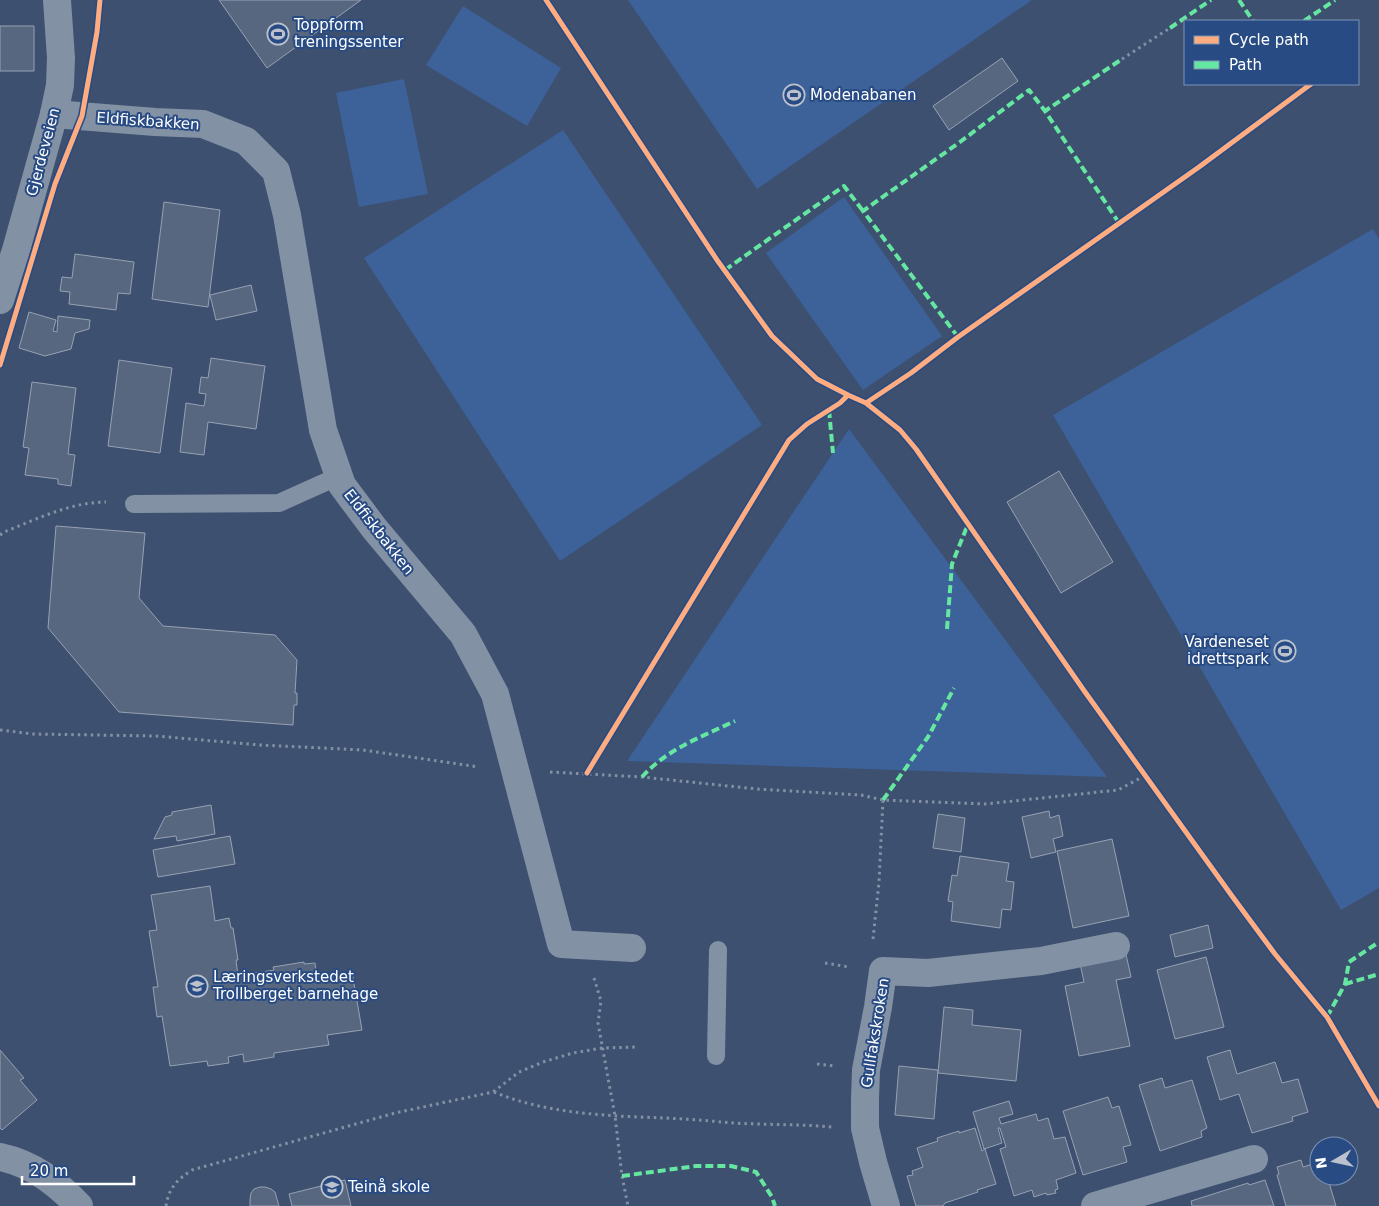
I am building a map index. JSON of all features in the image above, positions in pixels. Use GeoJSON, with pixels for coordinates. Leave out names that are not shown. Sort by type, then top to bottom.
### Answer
{"type":"FeatureCollection","features":[{"type":"Feature","properties":{"kind":"street","name":"Gjerdeveien"},"geometry":{"type":"LineString","coordinates":[[0,300],[54,114],[60,84],[61,58],[57,0]]}},
{"type":"Feature","properties":{"kind":"street","name":"Eldfiskbakken"},"geometry":{"type":"LineString","coordinates":[[54,114],[203,124],[246,141],[276,171],[286,215],[323,430],[342,485],[374,528],[463,634],[495,694],[561,944]]}},
{"type":"Feature","properties":{"kind":"street"},"geometry":{"type":"LineString","coordinates":[[561,944],[632,948]]}},
{"type":"Feature","properties":{"kind":"street","name":"Gullfakskroken"},"geometry":{"type":"LineString","coordinates":[[886,1206],[865,1128],[866,1070],[883,971],[928,973],[1041,961],[1116,946]]}},
{"type":"Feature","properties":{"kind":"street"},"geometry":{"type":"LineString","coordinates":[[0,1157],[34,1170],[61,1187],[79,1206]]}},
{"type":"Feature","properties":{"kind":"street"},"geometry":{"type":"LineString","coordinates":[[1095,1206],[1254,1159]]}},
{"type":"Feature","properties":{"kind":"lane"},"geometry":{"type":"LineString","coordinates":[[134,504],[279,504],[339,476]]}},
{"type":"Feature","properties":{"kind":"lane"},"geometry":{"type":"LineString","coordinates":[[716,1056],[718,950]]}},
{"type":"Feature","properties":{"kind":"path"},"geometry":{"type":"LineString","coordinates":[[1122,59],[1170,28]]}},
{"type":"Feature","properties":{"kind":"path"},"geometry":{"type":"LineString","coordinates":[[0,535],[21,525],[79,504],[104,502],[134,504]]}},
{"type":"Feature","properties":{"kind":"path"},"geometry":{"type":"LineString","coordinates":[[0,730],[33,734],[156,736],[260,745],[363,750],[485,767],[642,777],[756,789],[861,795],[883,800],[985,804],[1034,800],[1118,790],[1146,775]]}},
{"type":"Feature","properties":{"kind":"path"},"geometry":{"type":"LineString","coordinates":[[587,773],[592,765]]}},
{"type":"Feature","properties":{"kind":"path"},"geometry":{"type":"LineString","coordinates":[[1140,768],[1151,782]]}},
{"type":"Feature","properties":{"kind":"path"},"geometry":{"type":"LineString","coordinates":[[872,943],[883,800]]}},
{"type":"Feature","properties":{"kind":"path"},"geometry":{"type":"LineString","coordinates":[[561,944],[592,974],[601,1000],[598,1023],[615,1116],[622,1176],[628,1206]]}},
{"type":"Feature","properties":{"kind":"path"},"geometry":{"type":"LineString","coordinates":[[166,1206],[168,1194],[177,1180],[192,1170],[395,1113],[493,1092],[519,1072],[543,1062],[602,1048],[637,1047]]}},
{"type":"Feature","properties":{"kind":"path"},"geometry":{"type":"LineString","coordinates":[[493,1092],[514,1100],[550,1108],[615,1116],[865,1128]]}},
{"type":"Feature","properties":{"kind":"shaded area","name":"Modenabanen"},"geometry":{"type":"Polygon","coordinates":[[[628,0],[1032,0],[757,189],[628,0]]]}},
{"type":"Feature","properties":{"kind":"shaded area"},"geometry":{"type":"Polygon","coordinates":[[[463,6],[561,68],[527,126],[426,65],[463,6]]]}},
{"type":"Feature","properties":{"kind":"shaded area"},"geometry":{"type":"Polygon","coordinates":[[[404,79],[428,194],[359,207],[336,93],[404,79]]]}},
{"type":"Feature","properties":{"kind":"shaded area"},"geometry":{"type":"Polygon","coordinates":[[[563,130],[762,425],[560,561],[364,258],[563,130]]]}},
{"type":"Feature","properties":{"kind":"shaded area"},"geometry":{"type":"Polygon","coordinates":[[[844,197],[942,336],[863,390],[766,253],[844,197]]]}},
{"type":"Feature","properties":{"kind":"shaded area","name":"Vardeneset idrettspark"},"geometry":{"type":"Polygon","coordinates":[[[1373,229],[1379,239],[1379,888],[1341,910],[1053,415],[1373,229]]]}},
{"type":"Feature","properties":{"kind":"shaded area"},"geometry":{"type":"Polygon","coordinates":[[[849,429],[1107,777],[627,761],[849,429]]]}},
{"type":"Feature","properties":{"kind":"building","name":"Toppform treningssenter"},"geometry":{"type":"Polygon","coordinates":[[[219,0],[361,0],[267,68],[219,0]]]}},
{"type":"Feature","properties":{"kind":"building"},"geometry":{"type":"Polygon","coordinates":[[[0,26],[34,26],[34,71],[0,71],[0,26]]]}},
{"type":"Feature","properties":{"kind":"building"},"geometry":{"type":"Polygon","coordinates":[[[1002,58],[1018,81],[949,130],[933,106],[1002,58]]]}},
{"type":"Feature","properties":{"kind":"building"},"geometry":{"type":"Polygon","coordinates":[[[164,202],[220,210],[208,307],[152,299],[164,202]]]}},
{"type":"Feature","properties":{"kind":"building"},"geometry":{"type":"Polygon","coordinates":[[[75,254],[134,262],[130,294],[118,293],[116,310],[69,304],[70,292],[60,291],[62,277],[72,278],[75,254]]]}},
{"type":"Feature","properties":{"kind":"building"},"geometry":{"type":"Polygon","coordinates":[[[251,285],[257,311],[216,320],[210,295],[251,285]]]}},
{"type":"Feature","properties":{"kind":"building"},"geometry":{"type":"Polygon","coordinates":[[[29,312],[56,320],[53,331],[57,332],[58,316],[90,320],[89,329],[75,333],[71,349],[45,356],[19,348],[29,312]]]}},
{"type":"Feature","properties":{"kind":"building"},"geometry":{"type":"Polygon","coordinates":[[[211,358],[265,366],[256,429],[208,422],[204,455],[180,452],[186,403],[204,406],[206,394],[199,393],[201,377],[208,378],[211,358]]]}},
{"type":"Feature","properties":{"kind":"building"},"geometry":{"type":"Polygon","coordinates":[[[119,360],[172,368],[160,453],[108,446],[119,360]]]}},
{"type":"Feature","properties":{"kind":"building"},"geometry":{"type":"Polygon","coordinates":[[[32,382],[76,388],[68,454],[75,455],[71,486],[58,484],[58,479],[25,475],[29,448],[23,447],[32,382]]]}},
{"type":"Feature","properties":{"kind":"building"},"geometry":{"type":"Polygon","coordinates":[[[1059,471],[1113,562],[1061,593],[1007,502],[1059,471]]]}},
{"type":"Feature","properties":{"kind":"building"},"geometry":{"type":"Polygon","coordinates":[[[56,526],[145,533],[139,598],[163,626],[275,635],[297,660],[295,693],[297,693],[297,705],[294,705],[293,725],[119,712],[48,628],[56,526]]]}},
{"type":"Feature","properties":{"kind":"building"},"geometry":{"type":"Polygon","coordinates":[[[211,805],[215,834],[177,841],[176,836],[154,839],[165,817],[172,815],[172,812],[211,805]]]}},
{"type":"Feature","properties":{"kind":"building"},"geometry":{"type":"Polygon","coordinates":[[[1049,811],[1050,818],[1059,815],[1063,836],[1053,839],[1056,852],[1031,858],[1022,817],[1049,811]]]}},
{"type":"Feature","properties":{"kind":"building"},"geometry":{"type":"Polygon","coordinates":[[[938,814],[965,818],[961,852],[933,848],[938,814]]]}},
{"type":"Feature","properties":{"kind":"building"},"geometry":{"type":"Polygon","coordinates":[[[230,836],[235,864],[158,877],[153,850],[230,836]]]}},
{"type":"Feature","properties":{"kind":"building"},"geometry":{"type":"Polygon","coordinates":[[[1112,839],[1129,916],[1073,928],[1057,851],[1112,839]]]}},
{"type":"Feature","properties":{"kind":"building"},"geometry":{"type":"Polygon","coordinates":[[[960,856],[1009,863],[1006,881],[1014,882],[1011,910],[1002,909],[1000,928],[951,921],[953,902],[948,901],[952,875],[957,876],[960,856]]]}},
{"type":"Feature","properties":{"kind":"building"},"geometry":{"type":"Polygon","coordinates":[[[210,886],[215,921],[229,918],[231,928],[233,928],[238,960],[236,960],[238,976],[274,970],[273,967],[304,962],[304,964],[315,963],[317,977],[352,972],[362,1030],[327,1035],[329,1045],[274,1053],[274,1057],[244,1062],[243,1054],[228,1057],[229,1063],[208,1066],[207,1061],[170,1066],[162,1016],[157,1017],[153,987],[158,987],[149,931],[157,930],[151,895],[210,886]]]}},
{"type":"Feature","properties":{"kind":"building"},"geometry":{"type":"Polygon","coordinates":[[[1208,925],[1213,948],[1175,957],[1170,935],[1208,925]]]}},
{"type":"Feature","properties":{"kind":"building"},"geometry":{"type":"Polygon","coordinates":[[[1125,950],[1131,977],[1116,980],[1130,1046],[1079,1056],[1065,986],[1084,982],[1079,959],[1125,950]]]}},
{"type":"Feature","properties":{"kind":"building"},"geometry":{"type":"Polygon","coordinates":[[[1206,957],[1224,1027],[1175,1039],[1157,970],[1206,957]]]}},
{"type":"Feature","properties":{"kind":"building"},"geometry":{"type":"Polygon","coordinates":[[[944,1007],[973,1010],[972,1025],[1021,1030],[1016,1081],[938,1073],[944,1007]]]}},
{"type":"Feature","properties":{"kind":"building"},"geometry":{"type":"Polygon","coordinates":[[[0,1050],[24,1078],[20,1080],[37,1100],[2,1130],[0,1128],[0,1050]]]}},
{"type":"Feature","properties":{"kind":"building"},"geometry":{"type":"Polygon","coordinates":[[[1230,1050],[1237,1074],[1275,1062],[1282,1083],[1298,1079],[1308,1112],[1292,1117],[1293,1121],[1252,1133],[1239,1094],[1220,1100],[1207,1057],[1230,1050]]]}},
{"type":"Feature","properties":{"kind":"building"},"geometry":{"type":"Polygon","coordinates":[[[899,1066],[938,1070],[934,1119],[895,1115],[899,1066]]]}},
{"type":"Feature","properties":{"kind":"building"},"geometry":{"type":"Polygon","coordinates":[[[1162,1078],[1165,1088],[1192,1080],[1207,1128],[1201,1131],[1202,1137],[1160,1151],[1139,1085],[1162,1078]]]}},
{"type":"Feature","properties":{"kind":"building"},"geometry":{"type":"Polygon","coordinates":[[[1108,1097],[1112,1108],[1119,1106],[1131,1145],[1123,1147],[1127,1162],[1083,1175],[1063,1111],[1108,1097]]]}},
{"type":"Feature","properties":{"kind":"building"},"geometry":{"type":"Polygon","coordinates":[[[1009,1101],[1013,1114],[999,1118],[1001,1124],[1036,1114],[1038,1121],[1048,1118],[1054,1139],[1065,1137],[1076,1173],[1056,1180],[1058,1189],[1055,1190],[1056,1193],[1047,1195],[1046,1193],[1034,1197],[1032,1190],[1014,1196],[1000,1149],[1006,1147],[1000,1128],[998,1128],[1002,1143],[984,1149],[973,1112],[1009,1101]]]}},
{"type":"Feature","properties":{"kind":"building"},"geometry":{"type":"Polygon","coordinates":[[[975,1128],[982,1151],[985,1149],[996,1184],[945,1203],[943,1206],[916,1206],[907,1176],[913,1175],[912,1171],[923,1167],[917,1148],[938,1141],[937,1138],[975,1128]]]}},
{"type":"Feature","properties":{"kind":"building"},"geometry":{"type":"Polygon","coordinates":[[[1301,1160],[1303,1167],[1309,1165],[1309,1186],[1330,1186],[1336,1206],[1286,1206],[1277,1175],[1279,1174],[1277,1167],[1301,1160]]]}},
{"type":"Feature","properties":{"kind":"building","name":"Teinå skole"},"geometry":{"type":"Polygon","coordinates":[[[345,1180],[351,1206],[292,1206],[289,1194],[345,1180]]]}},
{"type":"Feature","properties":{"kind":"building"},"geometry":{"type":"Polygon","coordinates":[[[1265,1180],[1274,1206],[1192,1206],[1191,1201],[1248,1183],[1249,1185],[1265,1180]]]}},
{"type":"Feature","properties":{"kind":"building"},"geometry":{"type":"Polygon","coordinates":[[[260,1187],[271,1189],[275,1192],[279,1206],[250,1206],[251,1193],[254,1189],[260,1187]]]}},
{"type":"Feature","properties":{"kind":"marked path"},"geometry":{"type":"LineString","coordinates":[[1170,28],[1211,0]]}},
{"type":"Feature","properties":{"kind":"marked path"},"geometry":{"type":"LineString","coordinates":[[1239,0],[1252,20]]}},
{"type":"Feature","properties":{"kind":"marked path"},"geometry":{"type":"LineString","coordinates":[[1305,20],[1335,0]]}},
{"type":"Feature","properties":{"kind":"marked path"},"geometry":{"type":"LineString","coordinates":[[1119,223],[1045,111],[1122,59]]}},
{"type":"Feature","properties":{"kind":"marked path"},"geometry":{"type":"LineString","coordinates":[[958,337],[863,211],[1029,90],[1045,111]]}},
{"type":"Feature","properties":{"kind":"marked path"},"geometry":{"type":"LineString","coordinates":[[725,270],[844,186],[863,211]]}},
{"type":"Feature","properties":{"kind":"marked path"},"geometry":{"type":"LineString","coordinates":[[829,410],[833,453]]}},
{"type":"Feature","properties":{"kind":"marked path"},"geometry":{"type":"LineString","coordinates":[[947,629],[952,564],[968,524]]}},
{"type":"Feature","properties":{"kind":"marked path"},"geometry":{"type":"LineString","coordinates":[[883,800],[928,737],[954,688]]}},
{"type":"Feature","properties":{"kind":"marked path"},"geometry":{"type":"LineString","coordinates":[[642,777],[673,751],[735,721]]}},
{"type":"Feature","properties":{"kind":"marked path"},"geometry":{"type":"LineString","coordinates":[[1327,1017],[1345,984],[1349,962],[1379,942]]}},
{"type":"Feature","properties":{"kind":"marked path"},"geometry":{"type":"LineString","coordinates":[[1345,984],[1379,974]]}},
{"type":"Feature","properties":{"kind":"marked path"},"geometry":{"type":"LineString","coordinates":[[622,1176],[696,1166],[731,1166],[756,1172],[772,1197],[775,1206]]}},
{"type":"Feature","properties":{"kind":"cycle path"},"geometry":{"type":"LineString","coordinates":[[0,365],[55,184],[82,116],[97,32],[100,0]]}},
{"type":"Feature","properties":{"kind":"cycle path"},"geometry":{"type":"LineString","coordinates":[[546,0],[717,260],[772,336],[817,379],[866,403]]}},
{"type":"Feature","properties":{"kind":"cycle path"},"geometry":{"type":"LineString","coordinates":[[1310,85],[1199,167],[958,337],[911,373],[866,403],[900,430],[916,449],[1085,692],[1232,896],[1275,954],[1327,1017],[1379,1106]]}},
{"type":"Feature","properties":{"kind":"cycle path"},"geometry":{"type":"LineString","coordinates":[[587,773],[789,440],[807,424],[840,403],[848,395]]}},
{"type":"Feature","properties":{"kind":"place","name":"Toppform treningssenter"},"geometry":{"type":"Point","coordinates":[278,34]}},
{"type":"Feature","properties":{"kind":"place","name":"Modenabanen"},"geometry":{"type":"Point","coordinates":[794,95]}},
{"type":"Feature","properties":{"kind":"place","name":"Vardeneset idrettspark"},"geometry":{"type":"Point","coordinates":[1285,651]}},
{"type":"Feature","properties":{"kind":"place","name":"Læringsverkstedet Trollberget barnehage"},"geometry":{"type":"Point","coordinates":[197,986]}},
{"type":"Feature","properties":{"kind":"place","name":"Teinå skole"},"geometry":{"type":"Point","coordinates":[332,1187]}}]}
